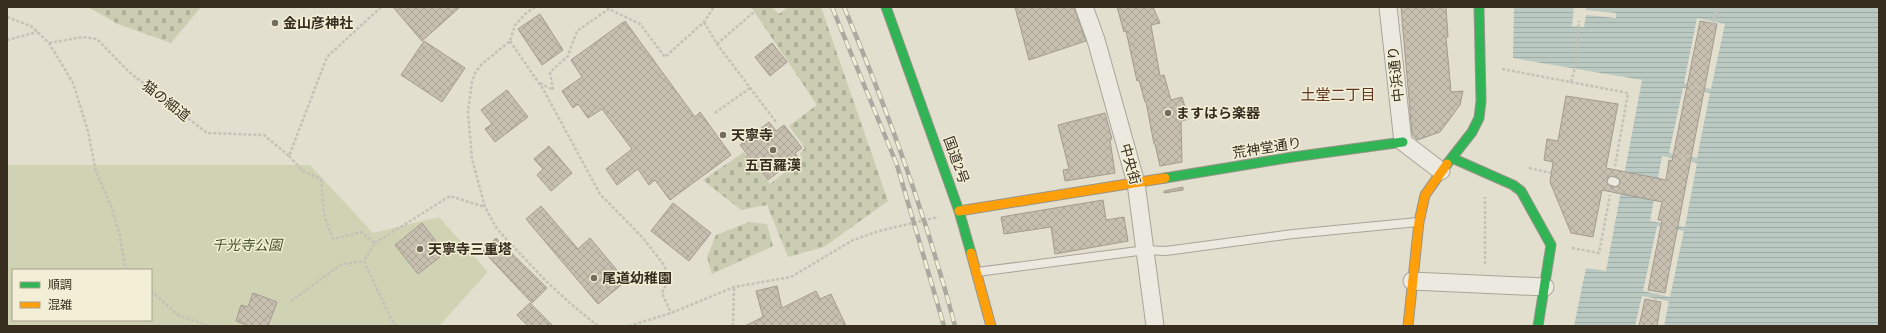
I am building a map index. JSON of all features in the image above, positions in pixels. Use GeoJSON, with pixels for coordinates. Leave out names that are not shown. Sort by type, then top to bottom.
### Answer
{"type":"FeatureCollection","features":[{"type":"Feature","properties":{"kind":"main road","name":"国道2号"},"geometry":{"type":"LineString","coordinates":[[886,7],[959,211],[991,326]]}},
{"type":"Feature","properties":{"kind":"main road"},"geometry":{"type":"LineString","coordinates":[[1408,326],[1419,222],[1426,195],[1447,164],[1472,132],[1479,118],[1482,100],[1479,7]]}},
{"type":"Feature","properties":{"kind":"main road","name":"荒神堂通り"},"geometry":{"type":"LineString","coordinates":[[959,211],[1293,157],[1403,142]]}},
{"type":"Feature","properties":{"kind":"main road"},"geometry":{"type":"LineString","coordinates":[[1447,164],[1486,173],[1521,190],[1552,244],[1538,326]]}},
{"type":"Feature","properties":{"kind":"street","name":"中央街"},"geometry":{"type":"LineString","coordinates":[[1084,7],[1096,40],[1136,183],[1155,326]]}},
{"type":"Feature","properties":{"kind":"street","name":"中浜通り"},"geometry":{"type":"LineString","coordinates":[[1388,7],[1403,142]]}},
{"type":"Feature","properties":{"kind":"street"},"geometry":{"type":"LineString","coordinates":[[1403,142],[1447,164]]}},
{"type":"Feature","properties":{"kind":"street"},"geometry":{"type":"LineString","coordinates":[[1412,281],[1545,287]]}},
{"type":"Feature","properties":{"kind":"lane"},"geometry":{"type":"LineString","coordinates":[[976,272],[1146,250],[1166,251],[1293,234],[1419,222]]}},
{"type":"Feature","properties":{"kind":"path"},"geometry":{"type":"LineString","coordinates":[[289,156],[327,57],[381,7]]}},
{"type":"Feature","properties":{"kind":"path"},"geometry":{"type":"LineString","coordinates":[[535,7],[525,14],[515,25],[510,41],[482,64],[475,73],[472,82],[468,112],[469,140],[472,159],[485,207],[497,229],[516,251],[571,304],[598,326]]}},
{"type":"Feature","properties":{"kind":"path"},"geometry":{"type":"LineString","coordinates":[[538,81],[553,90],[550,72],[568,56],[576,31],[608,8],[640,24],[665,57],[704,22],[714,7]]}},
{"type":"Feature","properties":{"kind":"path"},"geometry":{"type":"LineString","coordinates":[[1712,24],[1718,7]]}},
{"type":"Feature","properties":{"kind":"path"},"geometry":{"type":"LineString","coordinates":[[717,44],[754,12]]}},
{"type":"Feature","properties":{"kind":"path"},"geometry":{"type":"LineString","coordinates":[[7,17],[31,26],[50,43],[73,84],[88,131],[96,172],[111,206],[120,236],[125,267],[127,269]]}},
{"type":"Feature","properties":{"kind":"path"},"geometry":{"type":"LineString","coordinates":[[1571,82],[1579,21]]}},
{"type":"Feature","properties":{"kind":"path"},"geometry":{"type":"LineString","coordinates":[[704,22],[717,44],[776,122]]}},
{"type":"Feature","properties":{"kind":"path"},"geometry":{"type":"LineString","coordinates":[[7,40],[37,32]]}},
{"type":"Feature","properties":{"kind":"path","name":"猫の細道"},"geometry":{"type":"LineString","coordinates":[[50,43],[83,37],[97,39],[130,72],[207,133],[264,135],[289,156],[303,171],[321,178],[324,215],[333,239],[361,232],[375,243]]}},
{"type":"Feature","properties":{"kind":"path"},"geometry":{"type":"LineString","coordinates":[[510,41],[538,81],[600,194],[643,238],[664,265],[668,274],[667,283],[662,293],[671,313]]}},
{"type":"Feature","properties":{"kind":"path"},"geometry":{"type":"LineString","coordinates":[[1497,68],[1628,93],[1614,181],[1599,253],[1552,244]]}},
{"type":"Feature","properties":{"kind":"path"},"geometry":{"type":"LineString","coordinates":[[1695,93],[1697,84]]}},
{"type":"Feature","properties":{"kind":"path"},"geometry":{"type":"LineString","coordinates":[[715,113],[750,88]]}},
{"type":"Feature","properties":{"kind":"path"},"geometry":{"type":"LineString","coordinates":[[1682,163],[1683,154]]}},
{"type":"Feature","properties":{"kind":"path"},"geometry":{"type":"LineString","coordinates":[[1485,284],[1486,173]]}},
{"type":"Feature","properties":{"kind":"path"},"geometry":{"type":"LineString","coordinates":[[364,261],[375,243],[450,196],[485,207]]}},
{"type":"Feature","properties":{"kind":"path"},"geometry":{"type":"LineString","coordinates":[[629,326],[671,313],[734,287],[791,277],[853,240],[879,231],[959,211]]}},
{"type":"Feature","properties":{"kind":"path"},"geometry":{"type":"LineString","coordinates":[[1669,231],[1670,222]]}},
{"type":"Feature","properties":{"kind":"path"},"geometry":{"type":"LineString","coordinates":[[290,301],[342,264],[364,261]]}},
{"type":"Feature","properties":{"kind":"path"},"geometry":{"type":"LineString","coordinates":[[364,261],[391,319],[396,326]]}},
{"type":"Feature","properties":{"kind":"path"},"geometry":{"type":"LineString","coordinates":[[733,326],[734,287]]}},
{"type":"Feature","properties":{"kind":"path"},"geometry":{"type":"LineString","coordinates":[[152,291],[178,315],[209,326]]}},
{"type":"Feature","properties":{"kind":"path"},"geometry":{"type":"LineString","coordinates":[[1655,301],[1657,292]]}},
{"type":"Feature","properties":{"kind":"green space"},"geometry":{"type":"Polygon","coordinates":[[[88,7],[201,7],[171,43],[118,24],[88,7]]]}},
{"type":"Feature","properties":{"kind":"green space"},"geometry":{"type":"Polygon","coordinates":[[[751,7],[772,7],[779,14],[788,7],[821,7],[888,201],[824,247],[788,257],[767,205],[741,210],[703,180],[744,152],[770,184],[802,158],[800,153],[805,148],[789,126],[817,105],[751,7]]]}},
{"type":"Feature","properties":{"kind":"green space","name":"千光寺公園"},"geometry":{"type":"Polygon","coordinates":[[[7,165],[310,165],[373,233],[439,217],[488,272],[439,326],[7,326],[7,165]]]}},
{"type":"Feature","properties":{"kind":"green space"},"geometry":{"type":"Polygon","coordinates":[[[749,222],[767,224],[773,246],[712,274],[707,257],[716,235],[749,222]]]}},
{"type":"Feature","properties":{"kind":"shaded area"},"geometry":{"type":"Polygon","coordinates":[[[1514,7],[1879,7],[1879,326],[1574,326],[1586,268],[1606,271],[1642,80],[1513,58],[1514,7]]]}},
{"type":"Feature","properties":{"kind":"pier"},"geometry":{"type":"Polygon","coordinates":[[[1574,7],[1586,7],[1586,10],[1616,13],[1616,18],[1586,15],[1584,27],[1572,26],[1574,7]]]}},
{"type":"Feature","properties":{"kind":"pier"},"geometry":{"type":"Polygon","coordinates":[[[1697,18],[1725,24],[1711,89],[1684,83],[1697,18]]]}},
{"type":"Feature","properties":{"kind":"pier"},"geometry":{"type":"Polygon","coordinates":[[[1683,88],[1710,93],[1697,158],[1669,153],[1683,88]]]}},
{"type":"Feature","properties":{"kind":"pier"},"geometry":{"type":"Polygon","coordinates":[[[1662,156],[1697,163],[1685,227],[1650,221],[1662,156]]]}},
{"type":"Feature","properties":{"kind":"pier"},"geometry":{"type":"Polygon","coordinates":[[[1657,226],[1684,231],[1670,297],[1643,291],[1657,226]]]}},
{"type":"Feature","properties":{"kind":"pier"},"geometry":{"type":"Polygon","coordinates":[[[1642,296],[1669,301],[1664,326],[1635,326],[1642,296]]]}},
{"type":"Feature","properties":{"kind":"building"},"geometry":{"type":"Polygon","coordinates":[[[393,7],[460,7],[422,41],[393,7]]]}},
{"type":"Feature","properties":{"kind":"building"},"geometry":{"type":"Polygon","coordinates":[[[1015,7],[1074,7],[1086,41],[1029,60],[1015,7]]]}},
{"type":"Feature","properties":{"kind":"building"},"geometry":{"type":"Polygon","coordinates":[[[1117,7],[1153,7],[1160,23],[1151,25],[1160,76],[1164,75],[1171,100],[1182,97],[1189,119],[1181,121],[1182,162],[1160,166],[1146,102],[1139,80],[1137,81],[1126,31],[1124,32],[1117,7]]]}},
{"type":"Feature","properties":{"kind":"building"},"geometry":{"type":"Polygon","coordinates":[[[1401,7],[1446,7],[1448,37],[1446,37],[1451,92],[1463,91],[1460,105],[1440,132],[1417,140],[1412,134],[1401,7]]]}},
{"type":"Feature","properties":{"kind":"building"},"geometry":{"type":"Polygon","coordinates":[[[540,14],[563,50],[542,65],[518,29],[540,14]]]}},
{"type":"Feature","properties":{"kind":"building"},"geometry":{"type":"Polygon","coordinates":[[[625,21],[695,117],[700,112],[731,155],[670,200],[655,180],[649,185],[638,169],[617,185],[606,169],[632,149],[602,109],[588,118],[578,104],[573,108],[562,91],[582,77],[571,60],[625,21]]]}},
{"type":"Feature","properties":{"kind":"building"},"geometry":{"type":"Polygon","coordinates":[[[1700,21],[1717,24],[1665,293],[1648,290],[1662,220],[1658,220],[1662,202],[1602,190],[1593,237],[1571,233],[1550,182],[1553,162],[1544,160],[1547,139],[1558,141],[1566,96],[1618,104],[1606,168],[1666,180],[1669,160],[1672,161],[1700,21]],[[1611,176],[1607,179],[1608,184],[1613,187],[1618,186],[1620,183],[1619,179],[1611,176]]]}},
{"type":"Feature","properties":{"kind":"building"},"geometry":{"type":"Polygon","coordinates":[[[424,41],[465,68],[442,102],[401,75],[424,41]]]}},
{"type":"Feature","properties":{"kind":"building"},"geometry":{"type":"Polygon","coordinates":[[[772,43],[787,62],[770,76],[755,57],[772,43]]]}},
{"type":"Feature","properties":{"kind":"building"},"geometry":{"type":"Polygon","coordinates":[[[507,90],[528,117],[495,142],[485,129],[492,124],[481,110],[507,90]]]}},
{"type":"Feature","properties":{"kind":"building"},"geometry":{"type":"Polygon","coordinates":[[[1105,113],[1112,139],[1110,140],[1115,173],[1065,181],[1063,170],[1069,169],[1058,125],[1105,113]]]}},
{"type":"Feature","properties":{"kind":"building","name":"五百羅漢"},"geometry":{"type":"Polygon","coordinates":[[[769,122],[776,131],[784,125],[802,148],[795,153],[798,157],[768,180],[740,145],[769,122]]]}},
{"type":"Feature","properties":{"kind":"building"},"geometry":{"type":"Polygon","coordinates":[[[549,146],[572,173],[551,191],[537,175],[543,169],[534,159],[549,146]]]}},
{"type":"Feature","properties":{"kind":"building"},"geometry":{"type":"Polygon","coordinates":[[[1183,187],[1183,190],[1164,193],[1164,191],[1183,187]]]}},
{"type":"Feature","properties":{"kind":"building"},"geometry":{"type":"Polygon","coordinates":[[[1103,200],[1106,220],[1124,217],[1128,241],[1055,254],[1051,227],[1004,234],[1001,217],[1103,200]]]}},
{"type":"Feature","properties":{"kind":"building"},"geometry":{"type":"Polygon","coordinates":[[[673,203],[711,233],[689,261],[651,231],[673,203]]]}},
{"type":"Feature","properties":{"kind":"building"},"geometry":{"type":"Polygon","coordinates":[[[541,206],[578,249],[590,238],[626,281],[598,304],[526,219],[541,206]]]}},
{"type":"Feature","properties":{"kind":"building","name":"天寧寺三重塔"},"geometry":{"type":"Polygon","coordinates":[[[422,223],[445,253],[418,274],[395,245],[422,223]]]}},
{"type":"Feature","properties":{"kind":"building"},"geometry":{"type":"Polygon","coordinates":[[[496,238],[547,288],[532,303],[483,251],[496,238]]]}},
{"type":"Feature","properties":{"kind":"building"},"geometry":{"type":"Polygon","coordinates":[[[777,286],[782,308],[816,291],[820,299],[831,294],[846,326],[745,326],[763,317],[756,291],[777,286]]]}},
{"type":"Feature","properties":{"kind":"building"},"geometry":{"type":"Polygon","coordinates":[[[253,293],[277,302],[268,326],[250,326],[236,321],[241,305],[248,307],[253,293]]]}},
{"type":"Feature","properties":{"kind":"building"},"geometry":{"type":"Polygon","coordinates":[[[1645,299],[1661,302],[1657,326],[1639,326],[1645,299]]]}},
{"type":"Feature","properties":{"kind":"building"},"geometry":{"type":"Polygon","coordinates":[[[530,303],[553,326],[528,326],[517,315],[530,303]]]}},
{"type":"Feature","properties":{"kind":"railway"},"geometry":{"type":"LineString","coordinates":[[832,7],[897,165],[944,326]]}},
{"type":"Feature","properties":{"kind":"railway"},"geometry":{"type":"LineString","coordinates":[[844,7],[876,85],[919,204],[955,326]]}},
{"type":"Feature","properties":{"kind":"traffic: fast"},"geometry":{"type":"LineString","coordinates":[[886,7],[959,211],[971,253]]}},
{"type":"Feature","properties":{"kind":"traffic: fast"},"geometry":{"type":"LineString","coordinates":[[1447,164],[1472,132],[1479,118],[1481,101],[1479,7]]}},
{"type":"Feature","properties":{"kind":"traffic: fast"},"geometry":{"type":"LineString","coordinates":[[1165,178],[1293,157],[1403,142]]}},
{"type":"Feature","properties":{"kind":"traffic: fast"},"geometry":{"type":"LineString","coordinates":[[1452,158],[1513,185],[1521,191],[1551,245],[1538,326]]}},
{"type":"Feature","properties":{"kind":"traffic: slow"},"geometry":{"type":"LineString","coordinates":[[1408,326],[1419,222],[1425,195],[1447,164]]}},
{"type":"Feature","properties":{"kind":"traffic: slow"},"geometry":{"type":"LineString","coordinates":[[959,211],[1165,178]]}},
{"type":"Feature","properties":{"kind":"traffic: slow"},"geometry":{"type":"LineString","coordinates":[[971,253],[991,326]]}},
{"type":"Feature","properties":{"kind":"place","name":"金山彦神社"},"geometry":{"type":"Point","coordinates":[275,23]}},
{"type":"Feature","properties":{"kind":"place","name":"ますはら楽器"},"geometry":{"type":"Point","coordinates":[1168,113]}},
{"type":"Feature","properties":{"kind":"place","name":"天寧寺"},"geometry":{"type":"Point","coordinates":[723,135]}},
{"type":"Feature","properties":{"kind":"place","name":"五百羅漢"},"geometry":{"type":"Point","coordinates":[773,150]}},
{"type":"Feature","properties":{"kind":"place","name":"天寧寺三重塔"},"geometry":{"type":"Point","coordinates":[420,249]}},
{"type":"Feature","properties":{"kind":"place","name":"尾道幼稚園"},"geometry":{"type":"Point","coordinates":[594,278]}},
{"type":"Feature","properties":{"kind":"district","name":"土堂二丁目"},"geometry":{"type":"Point","coordinates":[1338,95]}}]}
